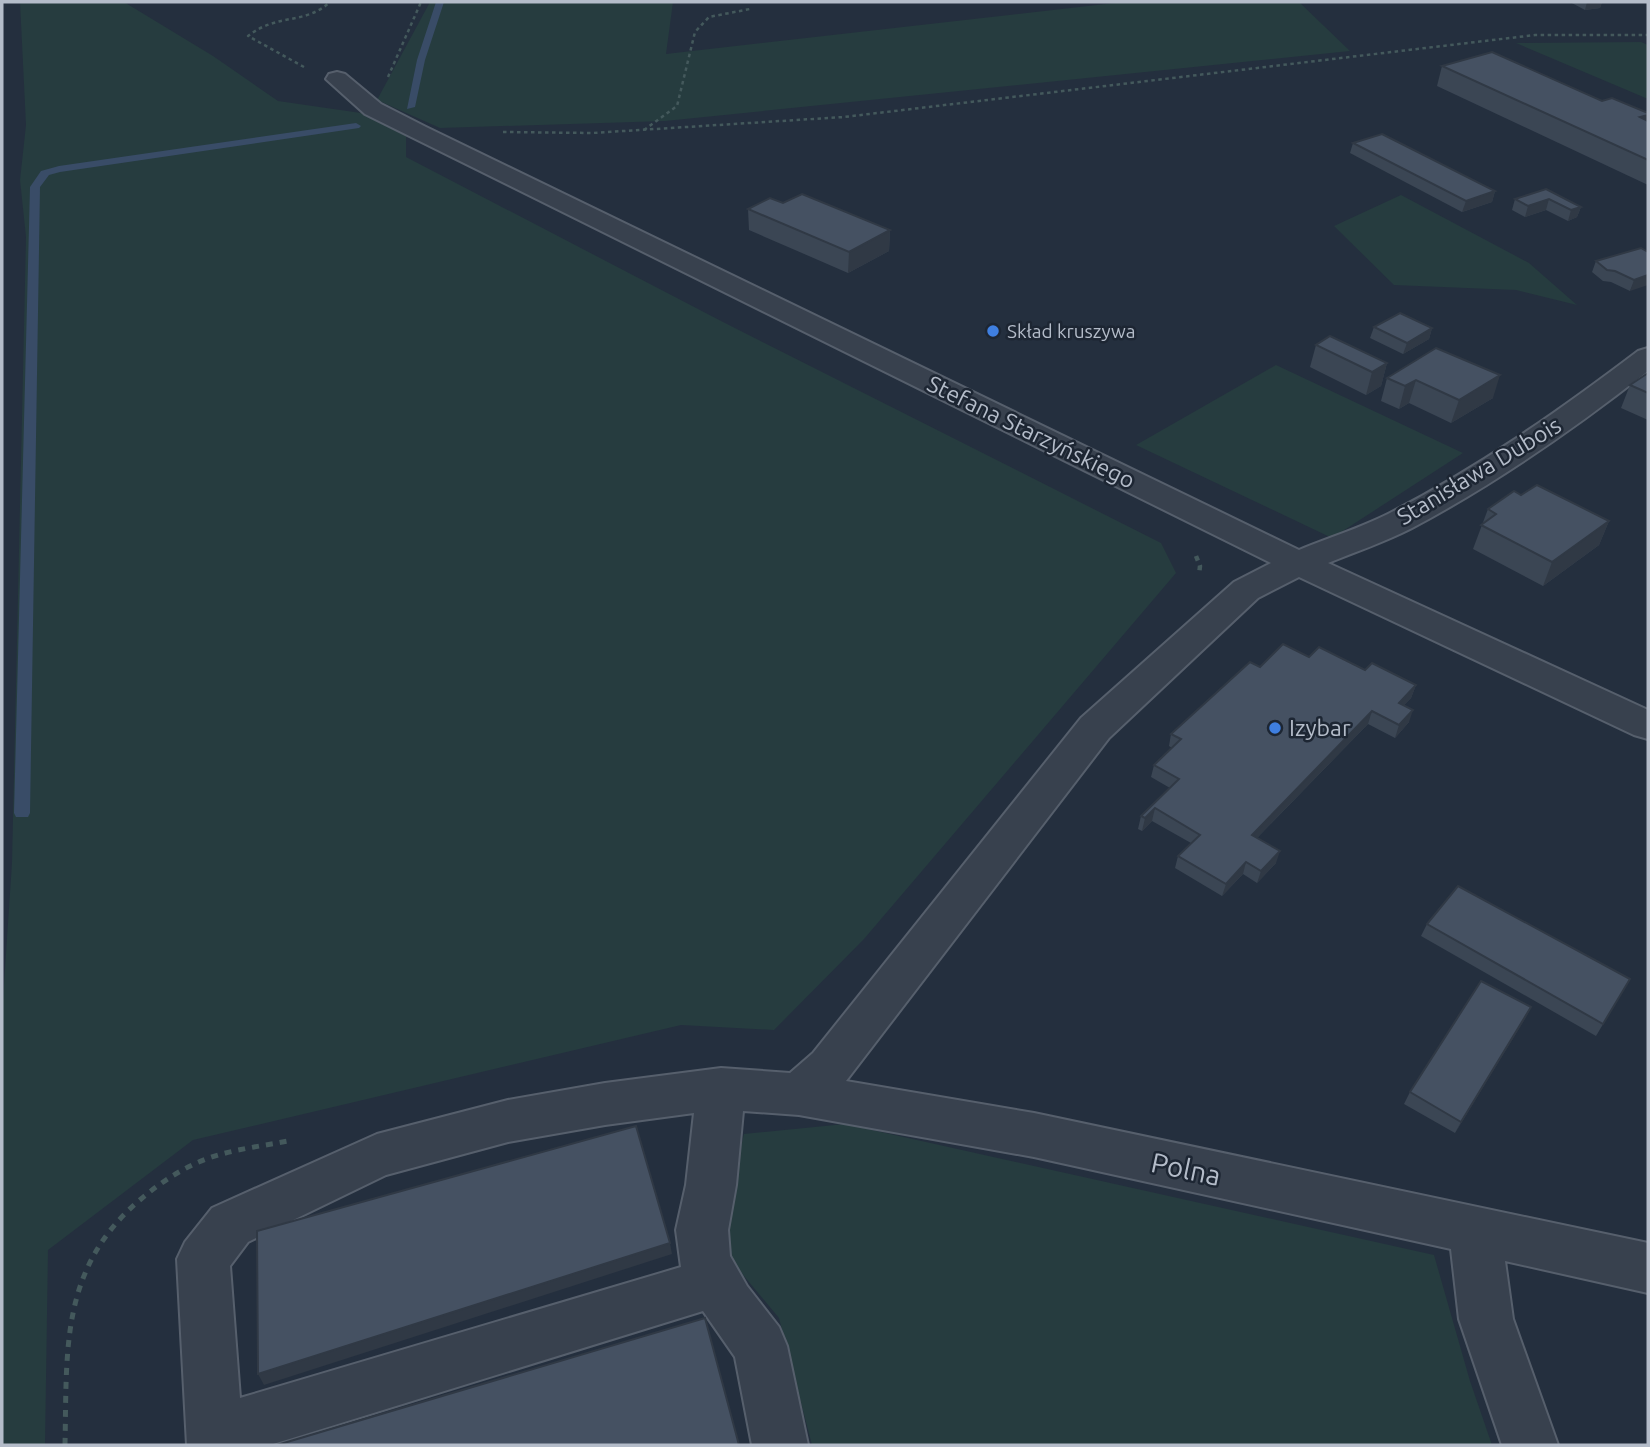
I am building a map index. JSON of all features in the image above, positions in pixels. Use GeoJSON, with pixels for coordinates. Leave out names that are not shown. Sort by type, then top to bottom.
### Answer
{"type":"FeatureCollection","features":[{"type":"Feature","properties":{"kind":"street","name":"Stefana Starzyńskiego"},"geometry":{"type":"LineString","coordinates":[[337,79],[373,109],[418,132],[1298,563],[1648,726]]}},
{"type":"Feature","properties":{"kind":"street","name":"Stanisława Dubois"},"geometry":{"type":"LineString","coordinates":[[799,1094],[830,1067],[1095,729],[1246,590],[1298,563],[1398,522],[1465,484],[1586,405],[1648,357]]}},
{"type":"Feature","properties":{"kind":"street","name":"Polna"},"geometry":{"type":"LineString","coordinates":[[215,1440],[203,1259],[230,1225],[377,1156],[508,1121],[605,1104],[721,1089],[799,1094],[1034,1135],[1648,1268]]}},
{"type":"Feature","properties":{"kind":"street"},"geometry":{"type":"LineString","coordinates":[[721,1089],[711,1185],[702,1230],[704,1261],[728,1304],[760,1346],[780,1445]]}},
{"type":"Feature","properties":{"kind":"street"},"geometry":{"type":"LineString","coordinates":[[1475,1231],[1486,1319],[1530,1445]]}},
{"type":"Feature","properties":{"kind":"street"},"geometry":{"type":"LineString","coordinates":[[215,1440],[716,1282]]}},
{"type":"Feature","properties":{"kind":"path"},"geometry":{"type":"LineString","coordinates":[[330,2],[318,13],[263,24],[248,36],[299,65],[337,79]]}},
{"type":"Feature","properties":{"kind":"path"},"geometry":{"type":"LineString","coordinates":[[373,109],[421,2]]}},
{"type":"Feature","properties":{"kind":"path"},"geometry":{"type":"LineString","coordinates":[[643,130],[677,106],[695,32],[709,16],[750,9]]}},
{"type":"Feature","properties":{"kind":"path"},"geometry":{"type":"LineString","coordinates":[[498,132],[643,130],[844,117],[1535,35],[1648,35]]}},
{"type":"Feature","properties":{"kind":"path"},"geometry":{"type":"LineString","coordinates":[[1193,551],[1200,566],[1198,580]]}},
{"type":"Feature","properties":{"kind":"path"},"geometry":{"type":"LineString","coordinates":[[65,1445],[69,1326],[79,1281],[106,1234],[147,1192],[201,1161],[296,1139]]}},
{"type":"Feature","properties":{"kind":"green space"},"geometry":{"type":"Polygon","coordinates":[[[20,2],[124,2],[213,56],[278,101],[361,113],[406,134],[406,157],[723,322],[1161,543],[1176,573],[864,939],[774,1030],[681,1025],[193,1140],[48,1250],[45,1445],[2,1445],[2,1014],[12,863],[26,237],[20,180],[26,125],[20,2]]]}},
{"type":"Feature","properties":{"kind":"green space"},"geometry":{"type":"Polygon","coordinates":[[[430,2],[673,2],[666,54],[1123,2],[1299,2],[1350,51],[665,121],[440,128],[377,100],[430,2]]]}},
{"type":"Feature","properties":{"kind":"green space"},"geometry":{"type":"Polygon","coordinates":[[[1641,42],[1648,45],[1648,99],[1516,43],[1641,42]]]}},
{"type":"Feature","properties":{"kind":"green space"},"geometry":{"type":"Polygon","coordinates":[[[1401,195],[1529,263],[1577,305],[1516,290],[1394,285],[1334,226],[1401,195]]]}},
{"type":"Feature","properties":{"kind":"green space"},"geometry":{"type":"Polygon","coordinates":[[[1276,365],[1463,453],[1332,538],[1136,445],[1276,365]]]}},
{"type":"Feature","properties":{"kind":"green space"},"geometry":{"type":"Polygon","coordinates":[[[845,1124],[1434,1255],[1470,1381],[1492,1445],[812,1445],[779,1318],[729,1258],[727,1205],[744,1134],[845,1124]]]}},
{"type":"Feature","properties":{"kind":"building"},"geometry":{"type":"Polygon","coordinates":[[[1492,52],[1602,101],[1612,98],[1648,113],[1640,117],[1648,121],[1648,160],[1442,66],[1492,52]]]}},
{"type":"Feature","properties":{"kind":"building"},"geometry":{"type":"Polygon","coordinates":[[[1382,134],[1495,191],[1466,201],[1353,143],[1382,134]]]}},
{"type":"Feature","properties":{"kind":"building"},"geometry":{"type":"Polygon","coordinates":[[[1546,189],[1581,207],[1571,210],[1549,199],[1528,206],[1515,199],[1546,189]]]}},
{"type":"Feature","properties":{"kind":"building"},"geometry":{"type":"Polygon","coordinates":[[[802,194],[890,230],[849,252],[748,209],[770,198],[783,203],[802,194]]]}},
{"type":"Feature","properties":{"kind":"building"},"geometry":{"type":"Polygon","coordinates":[[[1641,248],[1648,252],[1648,275],[1634,280],[1607,270],[1596,261],[1641,248]]]}},
{"type":"Feature","properties":{"kind":"building"},"geometry":{"type":"Polygon","coordinates":[[[1400,313],[1432,328],[1407,343],[1374,327],[1400,313]]]}},
{"type":"Feature","properties":{"kind":"building"},"geometry":{"type":"Polygon","coordinates":[[[1330,336],[1387,363],[1372,372],[1316,345],[1330,336]]]}},
{"type":"Feature","properties":{"kind":"building"},"geometry":{"type":"Polygon","coordinates":[[[1436,348],[1500,375],[1459,400],[1416,380],[1405,386],[1387,378],[1436,348]]]}},
{"type":"Feature","properties":{"kind":"building"},"geometry":{"type":"Polygon","coordinates":[[[1648,373],[1648,393],[1630,385],[1648,373]]]}},
{"type":"Feature","properties":{"kind":"building"},"geometry":{"type":"Polygon","coordinates":[[[1537,485],[1609,521],[1552,562],[1481,525],[1496,514],[1488,509],[1514,491],[1521,495],[1537,485]]]}},
{"type":"Feature","properties":{"kind":"building"},"geometry":{"type":"Polygon","coordinates":[[[1283,644],[1309,657],[1319,647],[1365,670],[1372,663],[1416,685],[1399,703],[1413,710],[1399,725],[1372,711],[1252,835],[1280,851],[1261,871],[1246,862],[1226,884],[1178,856],[1200,835],[1155,808],[1145,818],[1141,816],[1179,779],[1154,765],[1181,739],[1171,734],[1250,662],[1260,667],[1283,644]]]}},
{"type":"Feature","properties":{"kind":"building"},"geometry":{"type":"Polygon","coordinates":[[[1458,886],[1630,979],[1603,1024],[1427,924],[1458,886]]]}},
{"type":"Feature","properties":{"kind":"building"},"geometry":{"type":"Polygon","coordinates":[[[1481,981],[1531,1007],[1461,1122],[1410,1092],[1481,981]]]}},
{"type":"Feature","properties":{"kind":"building"},"geometry":{"type":"Polygon","coordinates":[[[636,1126],[670,1243],[258,1374],[257,1231],[636,1126]]]}},
{"type":"Feature","properties":{"kind":"building"},"geometry":{"type":"Polygon","coordinates":[[[705,1318],[739,1445],[277,1445],[705,1318]]]}},
{"type":"Feature","properties":{"kind":"waterway"},"geometry":{"type":"LineString","coordinates":[[410,107],[421,60],[440,2]]}},
{"type":"Feature","properties":{"kind":"waterway"},"geometry":{"type":"LineString","coordinates":[[22,813],[35,187],[45,173],[59,169],[356,126]]}},
{"type":"Feature","properties":{"kind":"place","name":"Skład kruszywa"},"geometry":{"type":"Point","coordinates":[993,331]}},
{"type":"Feature","properties":{"kind":"place","name":"Izybar"},"geometry":{"type":"Point","coordinates":[1275,728]}}]}
